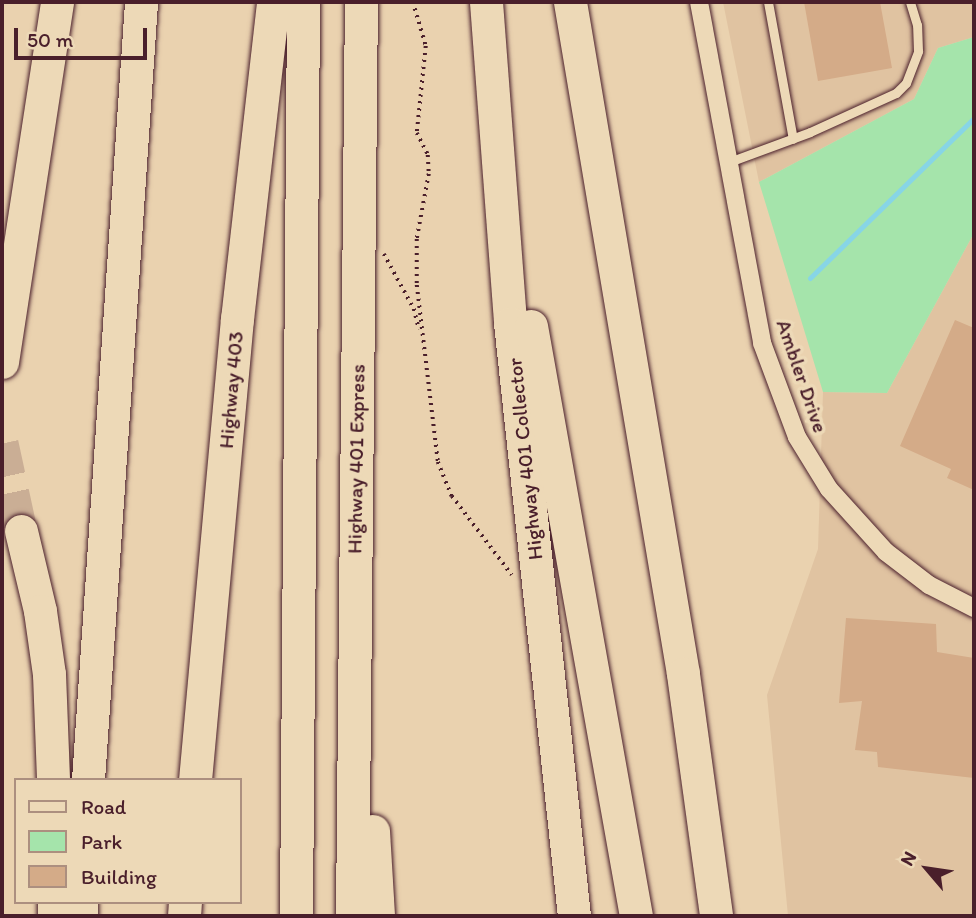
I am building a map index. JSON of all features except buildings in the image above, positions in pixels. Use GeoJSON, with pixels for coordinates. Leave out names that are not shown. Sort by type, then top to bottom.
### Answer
{"type":"FeatureCollection","features":[{"type":"Feature","properties":{"kind":"highway"},"geometry":{"type":"LineString","coordinates":[[2,362],[57,2]]}},
{"type":"Feature","properties":{"kind":"highway"},"geometry":{"type":"LineString","coordinates":[[88,778],[141,2]]}},
{"type":"Feature","properties":{"kind":"highway","name":"Highway 403"},"geometry":{"type":"LineString","coordinates":[[195,778],[237,318],[273,2]]}},
{"type":"Feature","properties":{"kind":"highway"},"geometry":{"type":"LineString","coordinates":[[296,916],[303,2]]}},
{"type":"Feature","properties":{"kind":"highway","name":"Highway 401 Express"},"geometry":{"type":"LineString","coordinates":[[352,916],[361,2]]}},
{"type":"Feature","properties":{"kind":"highway","name":"Highway 401 Collector"},"geometry":{"type":"LineString","coordinates":[[486,2],[510,323],[573,916]]}},
{"type":"Feature","properties":{"kind":"highway"},"geometry":{"type":"LineString","coordinates":[[570,2],[682,674],[716,916]]}},
{"type":"Feature","properties":{"kind":"highway"},"geometry":{"type":"LineString","coordinates":[[498,139],[636,916]]}},
{"type":"Feature","properties":{"kind":"highway"},"geometry":{"type":"LineString","coordinates":[[355,508],[378,916]]}},
{"type":"Feature","properties":{"kind":"highway"},"geometry":{"type":"LineString","coordinates":[[21,531],[40,611],[47,662],[53,778]]}},
{"type":"Feature","properties":{"kind":"street","name":"Ambler Drive"},"geometry":{"type":"LineString","coordinates":[[699,2],[762,343],[782,399],[811,464],[859,525],[886,552],[929,584],[974,608]]}},
{"type":"Feature","properties":{"kind":"lane"},"geometry":{"type":"LineString","coordinates":[[768,2],[793,139]]}},
{"type":"Feature","properties":{"kind":"lane"},"geometry":{"type":"LineString","coordinates":[[729,162],[883,102],[906,83],[918,51],[917,25],[910,2]]}},
{"type":"Feature","properties":{"kind":"path"},"geometry":{"type":"LineString","coordinates":[[413,2],[426,53],[417,133],[428,155],[429,174],[417,240],[417,285],[434,436],[444,481],[464,513],[518,583]]}},
{"type":"Feature","properties":{"kind":"path"},"geometry":{"type":"LineString","coordinates":[[378,245],[414,309],[422,338]]}},
{"type":"Feature","properties":{"kind":"shaded area"},"geometry":{"type":"Polygon","coordinates":[[[723,2],[974,2],[974,37],[938,48],[914,99],[759,182],[723,2]]]}},
{"type":"Feature","properties":{"kind":"shaded area"},"geometry":{"type":"Polygon","coordinates":[[[974,233],[974,916],[788,916],[767,695],[818,549],[823,392],[887,393],[974,233]]]}},
{"type":"Feature","properties":{"kind":"green space"},"geometry":{"type":"Polygon","coordinates":[[[974,37],[974,233],[887,393],[823,392],[759,182],[914,99],[938,48],[974,37]]]}},
{"type":"Feature","properties":{"kind":"waterway"},"geometry":{"type":"LineString","coordinates":[[810,278],[974,118]]}},
{"type":"Feature","properties":{"kind":"tunnel"},"geometry":{"type":"LineString","coordinates":[[2,443],[21,531]]}}]}
